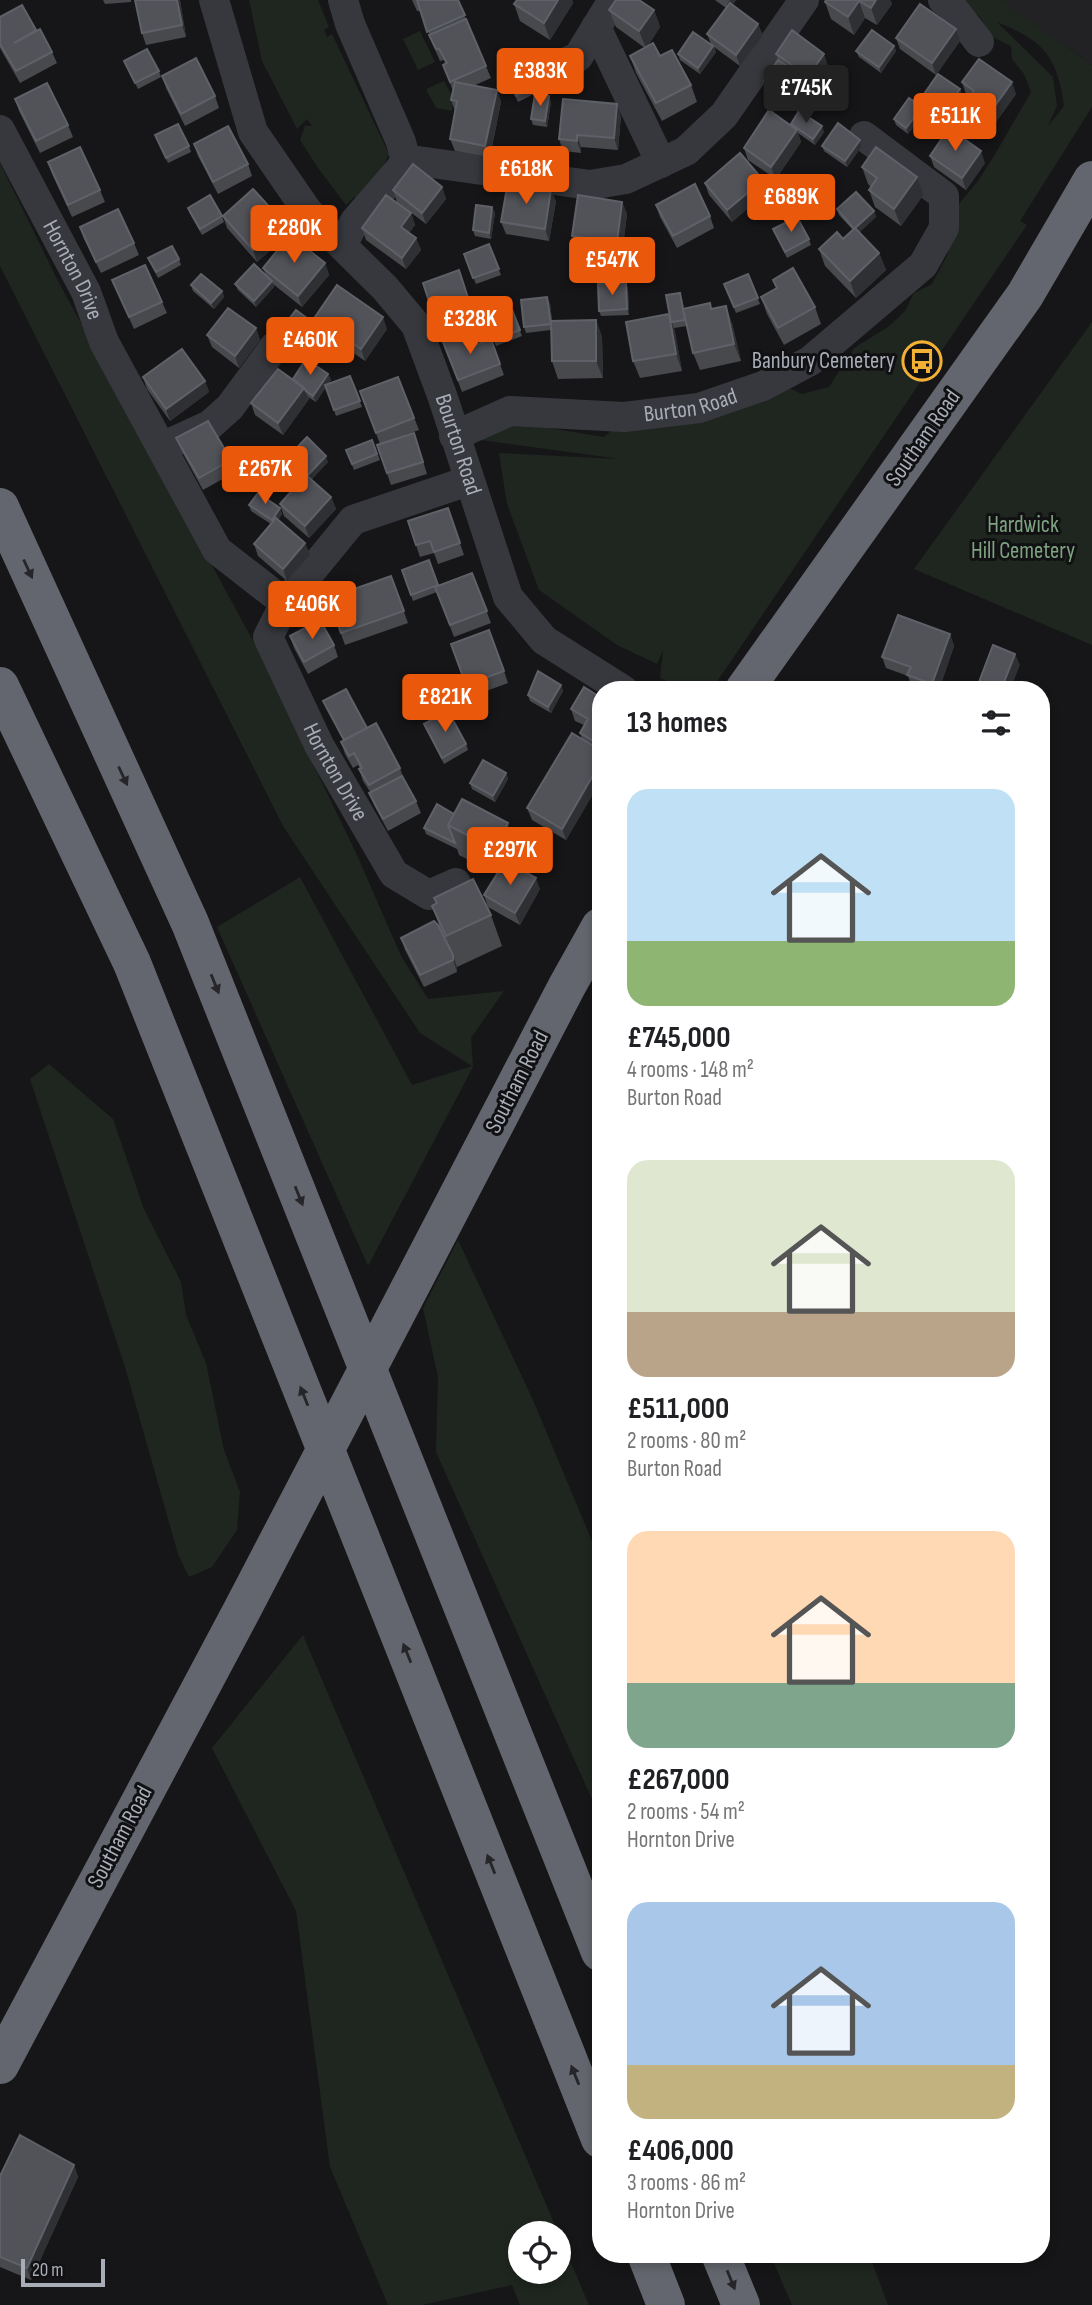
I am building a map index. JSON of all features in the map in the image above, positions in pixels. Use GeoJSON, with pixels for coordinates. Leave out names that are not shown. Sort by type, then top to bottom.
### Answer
{"type":"FeatureCollection","features":[{"type":"Feature","properties":{"kind":"highway","name":"Southam Road"},"geometry":{"type":"LineString","coordinates":[[750,681],[1025,295],[1092,180]]}},
{"type":"Feature","properties":{"kind":"highway"},"geometry":{"type":"LineString","coordinates":[[0,507],[190,923],[592,1932]]}},
{"type":"Feature","properties":{"kind":"highway"},"geometry":{"type":"LineString","coordinates":[[0,686],[132,963],[592,2119]]}},
{"type":"Feature","properties":{"kind":"highway","name":"Southam Road"},"geometry":{"type":"LineString","coordinates":[[0,2065],[592,941]]}},
{"type":"Feature","properties":{"kind":"highway"},"geometry":{"type":"LineString","coordinates":[[650,2263],[666,2305]]}},
{"type":"Feature","properties":{"kind":"highway"},"geometry":{"type":"LineString","coordinates":[[724,2263],[741,2305]]}},
{"type":"Feature","properties":{"kind":"street","name":"Bourton Road"},"geometry":{"type":"LineString","coordinates":[[214,0],[253,132],[307,212],[385,288],[416,325],[508,597],[544,640],[608,681]]}},
{"type":"Feature","properties":{"kind":"street"},"geometry":{"type":"LineString","coordinates":[[343,0],[350,24],[401,142],[406,162]]}},
{"type":"Feature","properties":{"kind":"street"},"geometry":{"type":"LineString","coordinates":[[542,73],[578,57],[613,0]]}},
{"type":"Feature","properties":{"kind":"street"},"geometry":{"type":"LineString","coordinates":[[342,245],[355,221],[406,162],[418,161],[590,185],[626,179],[686,151],[724,115],[804,0]]}},
{"type":"Feature","properties":{"kind":"street"},"geometry":{"type":"LineString","coordinates":[[943,0],[951,6],[979,42]]}},
{"type":"Feature","properties":{"kind":"street"},"geometry":{"type":"LineString","coordinates":[[596,27],[660,163]]}},
{"type":"Feature","properties":{"kind":"street","name":"Hornton Drive"},"geometry":{"type":"LineString","coordinates":[[0,130],[86,292],[104,342],[217,550],[285,603]]}},
{"type":"Feature","properties":{"kind":"street","name":"Burton Road"},"geometry":{"type":"LineString","coordinates":[[454,436],[510,411],[624,417],[699,408],[764,386],[810,361],[923,265],[944,228],[944,196],[863,136]]}},
{"type":"Feature","properties":{"kind":"street"},"geometry":{"type":"LineString","coordinates":[[160,448],[210,425],[230,407],[275,346]]}},
{"type":"Feature","properties":{"kind":"street","name":"Hornton Drive"},"geometry":{"type":"LineString","coordinates":[[456,883],[429,895],[394,874],[319,744],[268,637],[285,603],[353,520],[468,481]]}},
{"type":"Feature","properties":{"kind":"shaded area"},"geometry":{"type":"Polygon","coordinates":[[[1000,0],[1092,0],[1092,65],[1000,0]]]}},
{"type":"Feature","properties":{"kind":"green space"},"geometry":{"type":"Polygon","coordinates":[[[249,0],[318,0],[329,27],[324,30],[327,37],[332,34],[389,154],[383,167],[357,198],[354,197],[346,205],[300,140],[305,126],[312,126],[307,119],[297,129],[262,61],[249,0]]]}},
{"type":"Feature","properties":{"kind":"green space"},"geometry":{"type":"Polygon","coordinates":[[[960,0],[1001,0],[1092,65],[1092,107],[1020,221],[1027,225],[717,681],[667,681],[660,678],[663,650],[657,664],[617,645],[539,590],[507,504],[499,453],[620,459],[481,440],[507,421],[604,437],[615,427],[774,381],[802,394],[829,387],[854,348],[888,327],[905,311],[914,293],[932,284],[948,254],[946,247],[959,204],[978,181],[1031,92],[1024,74],[1012,59],[1011,46],[992,37],[979,16],[960,0]],[[997,22],[1053,77],[1057,106],[1048,126],[1064,106],[1061,89],[1052,62],[1037,43],[997,22]]]}},
{"type":"Feature","properties":{"kind":"green space"},"geometry":{"type":"Polygon","coordinates":[[[420,31],[435,62],[418,70],[403,39],[420,31]]]}},
{"type":"Feature","properties":{"kind":"green space"},"geometry":{"type":"Polygon","coordinates":[[[444,81],[453,98],[452,111],[436,108],[426,89],[444,81]]]}},
{"type":"Feature","properties":{"kind":"green space"},"geometry":{"type":"Polygon","coordinates":[[[0,163],[57,279],[259,652],[357,855],[401,956],[428,999],[504,991],[471,1038],[473,1067],[368,1266],[217,927],[300,877],[412,1085],[472,1066],[420,1033],[283,826],[0,266],[0,163]]]}},
{"type":"Feature","properties":{"kind":"green space","name":"Hardwick Hill Cemetery"},"geometry":{"type":"Polygon","coordinates":[[[1092,322],[1092,645],[914,569],[1092,322]]]}},
{"type":"Feature","properties":{"kind":"green space"},"geometry":{"type":"Polygon","coordinates":[[[49,1064],[113,1119],[144,1209],[181,1282],[186,1315],[206,1363],[224,1450],[240,1492],[237,1530],[212,1567],[189,1577],[178,1554],[125,1367],[30,1079],[49,1064]]]}},
{"type":"Feature","properties":{"kind":"green space"},"geometry":{"type":"Polygon","coordinates":[[[458,1240],[533,1400],[592,1541],[592,1799],[436,1452],[438,1377],[423,1308],[458,1240]]]}},
{"type":"Feature","properties":{"kind":"green space"},"geometry":{"type":"Polygon","coordinates":[[[303,1635],[553,2221],[508,2221],[508,2284],[571,2284],[571,2263],[589,2305],[520,2305],[512,2285],[422,2305],[388,2305],[330,2167],[296,1911],[212,1748],[303,1635]]]}},
{"type":"Feature","properties":{"kind":"green space"},"geometry":{"type":"Polygon","coordinates":[[[774,2263],[872,2263],[888,2305],[792,2305],[774,2263]]]}},
{"type":"Feature","properties":{"kind":"building"},"geometry":{"type":"Polygon","coordinates":[[[135,0],[177,0],[182,25],[142,33],[135,0]]]}},
{"type":"Feature","properties":{"kind":"building"},"geometry":{"type":"Polygon","coordinates":[[[417,0],[458,0],[465,15],[427,32],[417,0]]]}},
{"type":"Feature","properties":{"kind":"building"},"geometry":{"type":"Polygon","coordinates":[[[517,0],[558,0],[544,23],[514,4],[517,0]]]}},
{"type":"Feature","properties":{"kind":"building"},"geometry":{"type":"Polygon","coordinates":[[[616,0],[639,0],[654,10],[639,31],[609,10],[616,0]]]}},
{"type":"Feature","properties":{"kind":"building"},"geometry":{"type":"Polygon","coordinates":[[[876,0],[871,8],[859,1],[848,17],[825,2],[876,0]]]}},
{"type":"Feature","properties":{"kind":"building"},"geometry":{"type":"Polygon","coordinates":[[[730,3],[758,24],[736,55],[707,34],[730,3]]]}},
{"type":"Feature","properties":{"kind":"building"},"geometry":{"type":"Polygon","coordinates":[[[920,4],[956,29],[932,63],[896,38],[920,4]]]}},
{"type":"Feature","properties":{"kind":"building"},"geometry":{"type":"Polygon","coordinates":[[[22,5],[36,30],[14,43],[40,29],[52,52],[16,71],[0,44],[0,17],[22,5]]]}},
{"type":"Feature","properties":{"kind":"building"},"geometry":{"type":"Polygon","coordinates":[[[466,19],[486,66],[450,82],[443,65],[447,63],[429,35],[466,19]]]}},
{"type":"Feature","properties":{"kind":"building"},"geometry":{"type":"Polygon","coordinates":[[[792,30],[824,54],[808,76],[776,54],[792,30]]]}},
{"type":"Feature","properties":{"kind":"building"},"geometry":{"type":"Polygon","coordinates":[[[872,30],[894,46],[879,67],[856,51],[872,30]]]}},
{"type":"Feature","properties":{"kind":"building"},"geometry":{"type":"Polygon","coordinates":[[[693,32],[713,46],[698,68],[678,54],[693,32]]]}},
{"type":"Feature","properties":{"kind":"building"},"geometry":{"type":"Polygon","coordinates":[[[653,43],[660,56],[672,50],[691,85],[656,103],[630,56],[653,43]]]}},
{"type":"Feature","properties":{"kind":"building"},"geometry":{"type":"Polygon","coordinates":[[[147,49],[159,71],[135,83],[124,61],[147,49]]]}},
{"type":"Feature","properties":{"kind":"building"},"geometry":{"type":"Polygon","coordinates":[[[523,50],[540,84],[516,96],[499,60],[523,50]]]}},
{"type":"Feature","properties":{"kind":"building"},"geometry":{"type":"Polygon","coordinates":[[[196,58],[215,96],[181,114],[162,76],[196,58]]]}},
{"type":"Feature","properties":{"kind":"building"},"geometry":{"type":"Polygon","coordinates":[[[979,59],[1012,82],[987,117],[966,102],[974,91],[962,82],[979,59]]]}},
{"type":"Feature","properties":{"kind":"building"},"geometry":{"type":"Polygon","coordinates":[[[778,60],[810,81],[797,102],[764,81],[778,60]]]}},
{"type":"Feature","properties":{"kind":"building"},"geometry":{"type":"Polygon","coordinates":[[[938,74],[960,89],[945,109],[924,94],[938,74]]]}},
{"type":"Feature","properties":{"kind":"building"},"geometry":{"type":"Polygon","coordinates":[[[455,82],[497,90],[485,146],[450,139],[457,101],[451,100],[455,82]]]}},
{"type":"Feature","properties":{"kind":"building"},"geometry":{"type":"Polygon","coordinates":[[[47,83],[68,125],[36,141],[15,99],[47,83]]]}},
{"type":"Feature","properties":{"kind":"building"},"geometry":{"type":"Polygon","coordinates":[[[535,94],[549,96],[545,121],[531,119],[535,94]]]}},
{"type":"Feature","properties":{"kind":"building"},"geometry":{"type":"Polygon","coordinates":[[[909,98],[922,107],[906,128],[894,119],[909,98]]]}},
{"type":"Feature","properties":{"kind":"building"},"geometry":{"type":"Polygon","coordinates":[[[563,99],[617,104],[614,138],[577,135],[577,141],[559,139],[563,99]]]}},
{"type":"Feature","properties":{"kind":"building"},"geometry":{"type":"Polygon","coordinates":[[[769,110],[797,130],[771,167],[744,148],[769,110]]]}},
{"type":"Feature","properties":{"kind":"building"},"geometry":{"type":"Polygon","coordinates":[[[799,111],[822,126],[813,139],[791,124],[799,111]]]}},
{"type":"Feature","properties":{"kind":"building"},"geometry":{"type":"Polygon","coordinates":[[[838,123],[860,140],[845,161],[822,146],[838,123]]]}},
{"type":"Feature","properties":{"kind":"building"},"geometry":{"type":"Polygon","coordinates":[[[178,124],[189,146],[166,158],[155,135],[178,124]]]}},
{"type":"Feature","properties":{"kind":"building"},"geometry":{"type":"Polygon","coordinates":[[[228,126],[248,164],[213,182],[194,144],[228,126]]]}},
{"type":"Feature","properties":{"kind":"building"},"geometry":{"type":"Polygon","coordinates":[[[949,128],[981,151],[962,178],[930,156],[949,128]]]}},
{"type":"Feature","properties":{"kind":"building"},"geometry":{"type":"Polygon","coordinates":[[[80,147],[100,190],[68,205],[48,162],[80,147]]]}},
{"type":"Feature","properties":{"kind":"building"},"geometry":{"type":"Polygon","coordinates":[[[876,147],[917,177],[894,209],[869,190],[877,178],[862,167],[876,147]]]}},
{"type":"Feature","properties":{"kind":"building"},"geometry":{"type":"Polygon","coordinates":[[[740,153],[763,180],[727,210],[705,183],[740,153]]]}},
{"type":"Feature","properties":{"kind":"building"},"geometry":{"type":"Polygon","coordinates":[[[413,164],[442,187],[422,213],[393,190],[413,164]]]}},
{"type":"Feature","properties":{"kind":"building"},"geometry":{"type":"Polygon","coordinates":[[[508,182],[551,189],[545,229],[501,222],[508,182]]]}},
{"type":"Feature","properties":{"kind":"building"},"geometry":{"type":"Polygon","coordinates":[[[695,184],[710,216],[673,236],[656,205],[695,184]]]}},
{"type":"Feature","properties":{"kind":"building"},"geometry":{"type":"Polygon","coordinates":[[[253,189],[284,223],[253,250],[223,216],[253,189]]]}},
{"type":"Feature","properties":{"kind":"building"},"geometry":{"type":"Polygon","coordinates":[[[856,192],[874,211],[854,229],[837,209],[856,192]]]}},
{"type":"Feature","properties":{"kind":"building"},"geometry":{"type":"Polygon","coordinates":[[[210,195],[222,216],[200,229],[188,208],[210,195]]]}},
{"type":"Feature","properties":{"kind":"building"},"geometry":{"type":"Polygon","coordinates":[[[386,195],[411,213],[401,227],[416,238],[402,258],[362,228],[386,195]]]}},
{"type":"Feature","properties":{"kind":"building"},"geometry":{"type":"Polygon","coordinates":[[[578,195],[622,202],[617,242],[572,236],[578,195]]]}},
{"type":"Feature","properties":{"kind":"building"},"geometry":{"type":"Polygon","coordinates":[[[476,205],[492,207],[489,233],[473,230],[476,205]]]}},
{"type":"Feature","properties":{"kind":"building"},"geometry":{"type":"Polygon","coordinates":[[[118,209],[134,243],[96,262],[80,227],[118,209]]]}},
{"type":"Feature","properties":{"kind":"building"},"geometry":{"type":"Polygon","coordinates":[[[797,217],[809,239],[785,252],[773,229],[797,217]]]}},
{"type":"Feature","properties":{"kind":"building"},"geometry":{"type":"Polygon","coordinates":[[[855,228],[879,253],[850,281],[819,249],[837,232],[843,239],[855,228]]]}},
{"type":"Feature","properties":{"kind":"building"},"geometry":{"type":"Polygon","coordinates":[[[290,235],[325,263],[298,296],[263,268],[290,235]]]}},
{"type":"Feature","properties":{"kind":"building"},"geometry":{"type":"Polygon","coordinates":[[[489,244],[499,269],[473,278],[464,254],[489,244]]]}},
{"type":"Feature","properties":{"kind":"building"},"geometry":{"type":"Polygon","coordinates":[[[172,246],[179,259],[156,272],[148,258],[172,246]]]}},
{"type":"Feature","properties":{"kind":"building"},"geometry":{"type":"Polygon","coordinates":[[[254,264],[272,281],[254,301],[235,284],[254,264]]]}},
{"type":"Feature","properties":{"kind":"building"},"geometry":{"type":"Polygon","coordinates":[[[145,265],[162,302],[129,317],[112,280],[145,265]]]}},
{"type":"Feature","properties":{"kind":"building"},"geometry":{"type":"Polygon","coordinates":[[[793,268],[815,307],[778,328],[761,297],[777,288],[773,280],[793,268]]]}},
{"type":"Feature","properties":{"kind":"building"},"geometry":{"type":"Polygon","coordinates":[[[459,270],[472,310],[436,322],[423,283],[459,270]]]}},
{"type":"Feature","properties":{"kind":"building"},"geometry":{"type":"Polygon","coordinates":[[[201,274],[222,291],[211,303],[191,285],[201,274]]]}},
{"type":"Feature","properties":{"kind":"building"},"geometry":{"type":"Polygon","coordinates":[[[748,274],[758,298],[734,307],[724,284],[748,274]]]}},
{"type":"Feature","properties":{"kind":"building"},"geometry":{"type":"Polygon","coordinates":[[[598,283],[626,283],[627,309],[599,311],[598,283]]]}},
{"type":"Feature","properties":{"kind":"building"},"geometry":{"type":"Polygon","coordinates":[[[337,285],[383,317],[361,349],[315,317],[337,285]]]}},
{"type":"Feature","properties":{"kind":"building"},"geometry":{"type":"Polygon","coordinates":[[[680,293],[685,320],[671,322],[666,295],[680,293]]]}},
{"type":"Feature","properties":{"kind":"building"},"geometry":{"type":"Polygon","coordinates":[[[547,297],[551,324],[524,327],[521,300],[547,297]]]}},
{"type":"Feature","properties":{"kind":"building"},"geometry":{"type":"Polygon","coordinates":[[[710,303],[711,309],[726,306],[734,344],[693,353],[683,309],[710,303]]]}},
{"type":"Feature","properties":{"kind":"building"},"geometry":{"type":"Polygon","coordinates":[[[511,307],[520,330],[494,340],[485,317],[511,307]]]}},
{"type":"Feature","properties":{"kind":"building"},"geometry":{"type":"Polygon","coordinates":[[[228,308],[256,328],[235,356],[207,335],[228,308]]]}},
{"type":"Feature","properties":{"kind":"building"},"geometry":{"type":"Polygon","coordinates":[[[296,310],[308,319],[291,340],[280,331],[296,310]]]}},
{"type":"Feature","properties":{"kind":"building"},"geometry":{"type":"Polygon","coordinates":[[[669,314],[676,354],[633,361],[626,322],[669,314]]]}},
{"type":"Feature","properties":{"kind":"building"},"geometry":{"type":"Polygon","coordinates":[[[596,320],[596,361],[552,361],[551,321],[596,320]]]}},
{"type":"Feature","properties":{"kind":"building"},"geometry":{"type":"Polygon","coordinates":[[[468,332],[473,346],[491,339],[500,364],[458,380],[443,342],[468,332]]]}},
{"type":"Feature","properties":{"kind":"building"},"geometry":{"type":"Polygon","coordinates":[[[182,349],[205,381],[166,409],[143,377],[182,349]]]}},
{"type":"Feature","properties":{"kind":"building"},"geometry":{"type":"Polygon","coordinates":[[[306,359],[328,374],[313,396],[293,379],[306,359]]]}},
{"type":"Feature","properties":{"kind":"building"},"geometry":{"type":"Polygon","coordinates":[[[278,369],[304,388],[278,423],[251,403],[278,369]]]}},
{"type":"Feature","properties":{"kind":"building"},"geometry":{"type":"Polygon","coordinates":[[[350,376],[360,401],[334,410],[325,385],[350,376]]]}},
{"type":"Feature","properties":{"kind":"building"},"geometry":{"type":"Polygon","coordinates":[[[398,377],[414,418],[376,433],[360,391],[398,377]]]}},
{"type":"Feature","properties":{"kind":"building"},"geometry":{"type":"Polygon","coordinates":[[[208,421],[231,460],[199,478],[176,438],[208,421]]]}},
{"type":"Feature","properties":{"kind":"building"},"geometry":{"type":"Polygon","coordinates":[[[414,433],[423,462],[387,473],[377,445],[414,433]]]}},
{"type":"Feature","properties":{"kind":"building"},"geometry":{"type":"Polygon","coordinates":[[[307,437],[326,456],[307,476],[288,457],[307,437]]]}},
{"type":"Feature","properties":{"kind":"building"},"geometry":{"type":"Polygon","coordinates":[[[372,440],[377,454],[352,464],[346,450],[372,440]]]}},
{"type":"Feature","properties":{"kind":"building"},"geometry":{"type":"Polygon","coordinates":[[[271,451],[281,476],[256,486],[246,461],[271,451]]]}},
{"type":"Feature","properties":{"kind":"building"},"geometry":{"type":"Polygon","coordinates":[[[306,475],[331,497],[305,526],[280,504],[306,475]]]}},
{"type":"Feature","properties":{"kind":"building"},"geometry":{"type":"Polygon","coordinates":[[[258,493],[280,508],[272,520],[249,505],[258,493]]]}},
{"type":"Feature","properties":{"kind":"building"},"geometry":{"type":"Polygon","coordinates":[[[448,508],[460,543],[434,552],[430,541],[416,545],[408,521],[448,508]]]}},
{"type":"Feature","properties":{"kind":"building"},"geometry":{"type":"Polygon","coordinates":[[[276,518],[305,543],[283,569],[254,544],[276,518]]]}},
{"type":"Feature","properties":{"kind":"building"},"geometry":{"type":"Polygon","coordinates":[[[429,560],[438,585],[411,595],[402,570],[429,560]]]}},
{"type":"Feature","properties":{"kind":"building"},"geometry":{"type":"Polygon","coordinates":[[[472,573],[487,611],[450,625],[435,587],[472,573]]]}},
{"type":"Feature","properties":{"kind":"building"},"geometry":{"type":"Polygon","coordinates":[[[391,576],[404,611],[341,633],[328,598],[391,576]]]}},
{"type":"Feature","properties":{"kind":"building"},"geometry":{"type":"Polygon","coordinates":[[[898,615],[950,634],[933,681],[924,681],[907,675],[911,667],[882,657],[898,615]]]}},
{"type":"Feature","properties":{"kind":"building"},"geometry":{"type":"Polygon","coordinates":[[[320,620],[334,645],[304,662],[290,636],[320,620]]]}},
{"type":"Feature","properties":{"kind":"building"},"geometry":{"type":"Polygon","coordinates":[[[489,630],[504,671],[466,685],[451,644],[489,630]]]}},
{"type":"Feature","properties":{"kind":"building"},"geometry":{"type":"Polygon","coordinates":[[[993,645],[1015,654],[1004,681],[979,681],[993,645]]]}},
{"type":"Feature","properties":{"kind":"building"},"geometry":{"type":"Polygon","coordinates":[[[538,671],[561,685],[548,707],[528,695],[538,671]]]}},
{"type":"Feature","properties":{"kind":"building"},"geometry":{"type":"Polygon","coordinates":[[[584,687],[592,692],[592,740],[580,733],[588,719],[571,709],[584,687]]]}},
{"type":"Feature","properties":{"kind":"building"},"geometry":{"type":"Polygon","coordinates":[[[346,689],[367,728],[344,740],[323,701],[346,689]]]}},
{"type":"Feature","properties":{"kind":"building"},"geometry":{"type":"Polygon","coordinates":[[[448,711],[466,744],[442,758],[424,724],[448,711]]]}},
{"type":"Feature","properties":{"kind":"building"},"geometry":{"type":"Polygon","coordinates":[[[376,723],[400,768],[369,785],[359,769],[362,768],[354,753],[349,756],[341,742],[376,723]]]}},
{"type":"Feature","properties":{"kind":"building"},"geometry":{"type":"Polygon","coordinates":[[[572,733],[592,745],[592,777],[562,829],[527,808],[572,733]]]}},
{"type":"Feature","properties":{"kind":"building"},"geometry":{"type":"Polygon","coordinates":[[[483,760],[506,773],[493,796],[470,783],[483,760]]]}},
{"type":"Feature","properties":{"kind":"building"},"geometry":{"type":"Polygon","coordinates":[[[402,776],[416,801],[383,819],[369,793],[402,776]]]}},
{"type":"Feature","properties":{"kind":"building"},"geometry":{"type":"Polygon","coordinates":[[[462,799],[508,823],[498,842],[486,836],[482,843],[448,825],[462,799]]]}},
{"type":"Feature","properties":{"kind":"building"},"geometry":{"type":"Polygon","coordinates":[[[437,804],[454,814],[448,825],[455,843],[424,828],[437,804]]]}},
{"type":"Feature","properties":{"kind":"building"},"geometry":{"type":"Polygon","coordinates":[[[505,861],[536,878],[515,913],[484,895],[505,861]]]}},
{"type":"Feature","properties":{"kind":"building"},"geometry":{"type":"Polygon","coordinates":[[[473,879],[491,915],[446,936],[432,906],[437,903],[434,898],[473,879]]]}},
{"type":"Feature","properties":{"kind":"building"},"geometry":{"type":"Polygon","coordinates":[[[434,921],[453,955],[453,960],[420,975],[401,938],[434,921]]]}},
{"type":"Feature","properties":{"kind":"building"},"geometry":{"type":"Polygon","coordinates":[[[20,2135],[74,2165],[27,2268],[0,2257],[0,2176],[20,2135]]]}},
{"type":"Feature","properties":{"kind":"place","name":"Banbury Cemetery"},"geometry":{"type":"Point","coordinates":[922,361]}}]}
